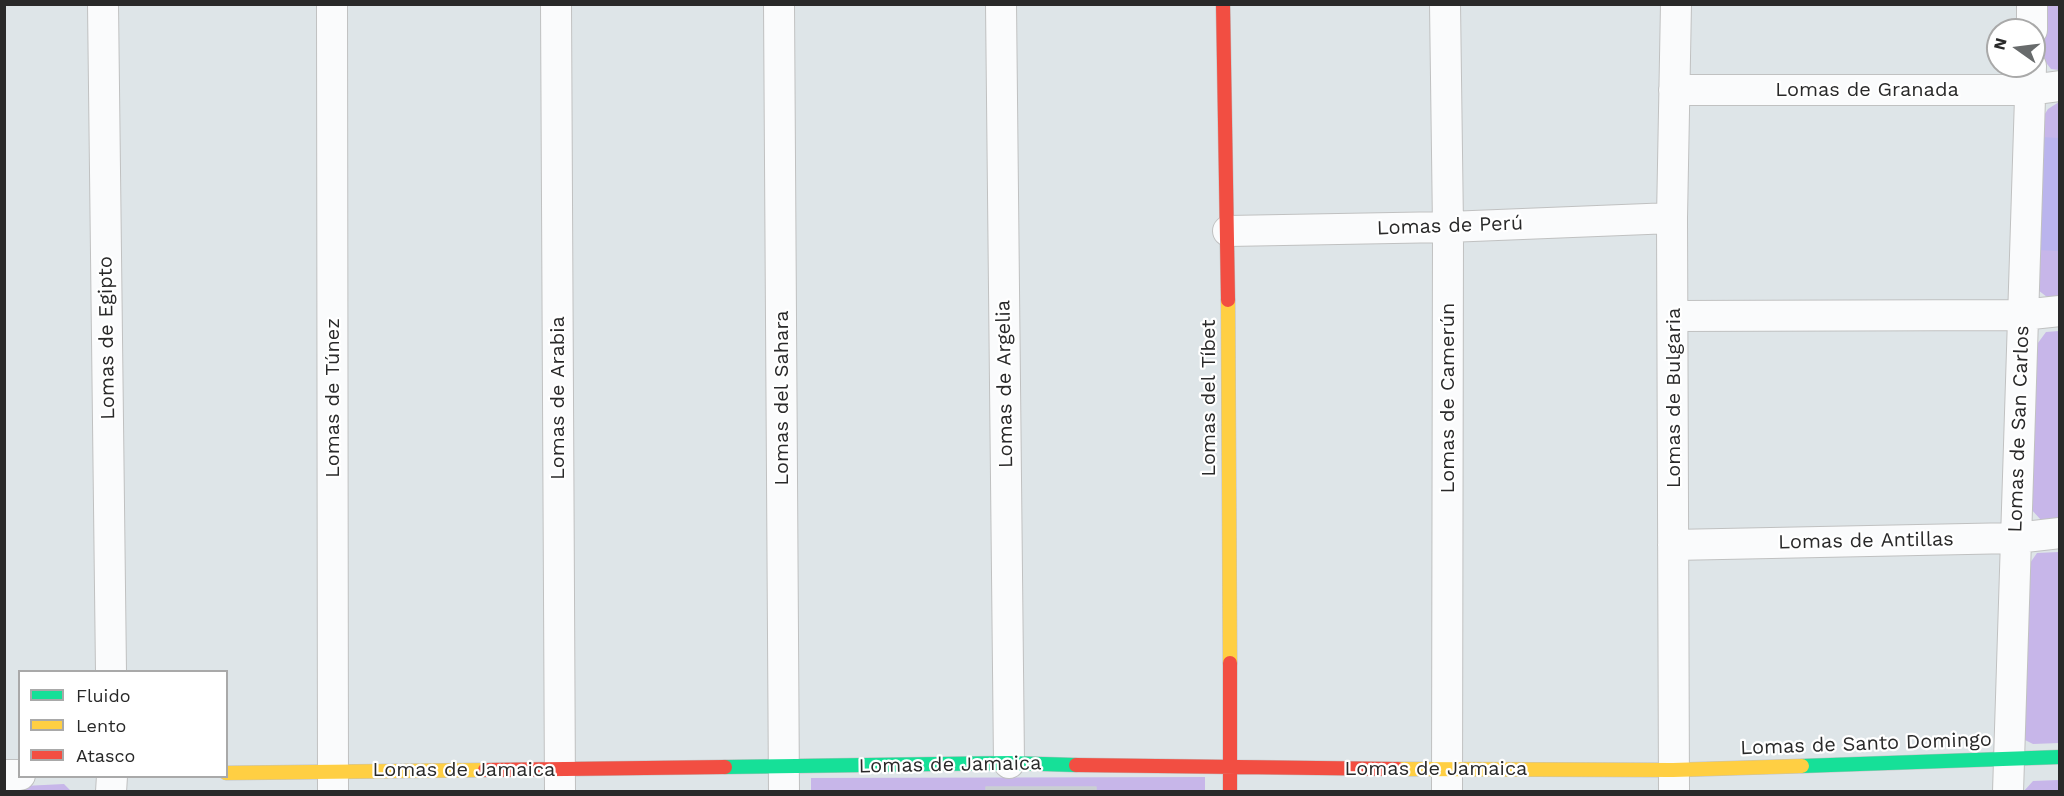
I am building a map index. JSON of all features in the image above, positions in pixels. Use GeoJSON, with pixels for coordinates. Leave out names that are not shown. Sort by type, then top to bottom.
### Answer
{"type":"FeatureCollection","features":[{"type":"Feature","properties":{"kind":"street","name":"Lomas de Egipto"},"geometry":{"type":"LineString","coordinates":[[103,4],[111,670]]}},
{"type":"Feature","properties":{"kind":"street","name":"Lomas de Túnez"},"geometry":{"type":"LineString","coordinates":[[332,4],[333,781]]}},
{"type":"Feature","properties":{"kind":"street","name":"Lomas de Arabia"},"geometry":{"type":"LineString","coordinates":[[556,4],[560,781]]}},
{"type":"Feature","properties":{"kind":"street","name":"Lomas del Sahara"},"geometry":{"type":"LineString","coordinates":[[779,4],[784,780]]}},
{"type":"Feature","properties":{"kind":"street","name":"Lomas de Argelia"},"geometry":{"type":"LineString","coordinates":[[1000,4],[1009,763]]}},
{"type":"Feature","properties":{"kind":"street","name":"Lomas del Tíbet"},"geometry":{"type":"LineString","coordinates":[[1223,4],[1228,231],[1230,792]]}},
{"type":"Feature","properties":{"kind":"street","name":"Lomas de Camerún"},"geometry":{"type":"LineString","coordinates":[[1445,4],[1448,227],[1446,780]]}},
{"type":"Feature","properties":{"kind":"street","name":"Lomas de Bulgaria"},"geometry":{"type":"LineString","coordinates":[[1673,781],[1675,316],[1672,218],[1676,4]]}},
{"type":"Feature","properties":{"kind":"street","name":"Lomas de Granada"},"geometry":{"type":"LineString","coordinates":[[1674,90],[2030,78],[2060,86]]}},
{"type":"Feature","properties":{"kind":"street","name":"Lomas de San Carlos"},"geometry":{"type":"LineString","coordinates":[[2008,792],[2030,78]]}},
{"type":"Feature","properties":{"kind":"street","name":"Lomas de Perú"},"geometry":{"type":"LineString","coordinates":[[1228,231],[1448,227],[1672,218]]}},
{"type":"Feature","properties":{"kind":"street"},"geometry":{"type":"LineString","coordinates":[[1675,316],[2022,315],[2060,311]]}},
{"type":"Feature","properties":{"kind":"street","name":"Lomas de Antillas"},"geometry":{"type":"LineString","coordinates":[[1673,545],[2016,538],[2060,533]]}},
{"type":"Feature","properties":{"kind":"street","name":"Lomas de Santo Domingo"},"geometry":{"type":"LineString","coordinates":[[1673,781],[2060,757]]}},
{"type":"Feature","properties":{"kind":"street","name":"Lomas de Jamaica"},"geometry":{"type":"LineString","coordinates":[[228,773],[333,781],[784,780],[1009,763],[1230,769],[1446,780],[1673,781]]}},
{"type":"Feature","properties":{"kind":"shaded area"},"geometry":{"type":"Polygon","coordinates":[[[2046,5],[2059,5],[2059,70],[2051,69],[2046,63],[2046,5]]]}},
{"type":"Feature","properties":{"kind":"shaded area"},"geometry":{"type":"Polygon","coordinates":[[[2059,102],[2059,297],[2047,297],[2038,290],[2041,120],[2048,109],[2059,102]]]}},
{"type":"Feature","properties":{"kind":"shaded area"},"geometry":{"type":"Polygon","coordinates":[[[2041,137],[2059,138],[2059,251],[2038,250],[2041,137]]]}},
{"type":"Feature","properties":{"kind":"shaded area"},"geometry":{"type":"Polygon","coordinates":[[[2059,331],[2059,520],[2041,520],[2030,508],[2035,347],[2046,332],[2059,331]]]}},
{"type":"Feature","properties":{"kind":"shaded area"},"geometry":{"type":"Polygon","coordinates":[[[2059,552],[2059,743],[2033,744],[2023,739],[2030,563],[2037,553],[2059,552]]]}},
{"type":"Feature","properties":{"kind":"shaded area"},"geometry":{"type":"Polygon","coordinates":[[[1205,777],[1205,792],[811,792],[811,778],[1205,777]]]}},
{"type":"Feature","properties":{"kind":"shaded area"},"geometry":{"type":"Polygon","coordinates":[[[2059,780],[2059,791],[2024,791],[2033,781],[2059,780]]]}},
{"type":"Feature","properties":{"kind":"shaded area"},"geometry":{"type":"Polygon","coordinates":[[[64,784],[71,791],[5,791],[4,787],[64,784]]]}},
{"type":"Feature","properties":{"kind":"building"},"geometry":{"type":"Polygon","coordinates":[[[986,787],[1096,787],[1096,792],[986,792],[986,787]]]}},
{"type":"Feature","properties":{"kind":"traffic: fast"},"geometry":{"type":"LineString","coordinates":[[1802,766],[2060,757]]}},
{"type":"Feature","properties":{"kind":"traffic: fast"},"geometry":{"type":"LineString","coordinates":[[725,767],[1009,763],[1076,765]]}},
{"type":"Feature","properties":{"kind":"traffic: slow"},"geometry":{"type":"LineString","coordinates":[[1228,300],[1230,663]]}},
{"type":"Feature","properties":{"kind":"traffic: slow"},"geometry":{"type":"LineString","coordinates":[[1398,769],[1673,770],[1802,766]]}},
{"type":"Feature","properties":{"kind":"traffic: slow"},"geometry":{"type":"LineString","coordinates":[[228,773],[485,770]]}},
{"type":"Feature","properties":{"kind":"traffic: jam"},"geometry":{"type":"LineString","coordinates":[[1223,4],[1228,300]]}},
{"type":"Feature","properties":{"kind":"traffic: jam"},"geometry":{"type":"LineString","coordinates":[[1230,663],[1230,790]]}},
{"type":"Feature","properties":{"kind":"traffic: jam"},"geometry":{"type":"LineString","coordinates":[[1076,765],[1398,769]]}},
{"type":"Feature","properties":{"kind":"traffic: jam"},"geometry":{"type":"LineString","coordinates":[[485,770],[725,767]]}}]}
